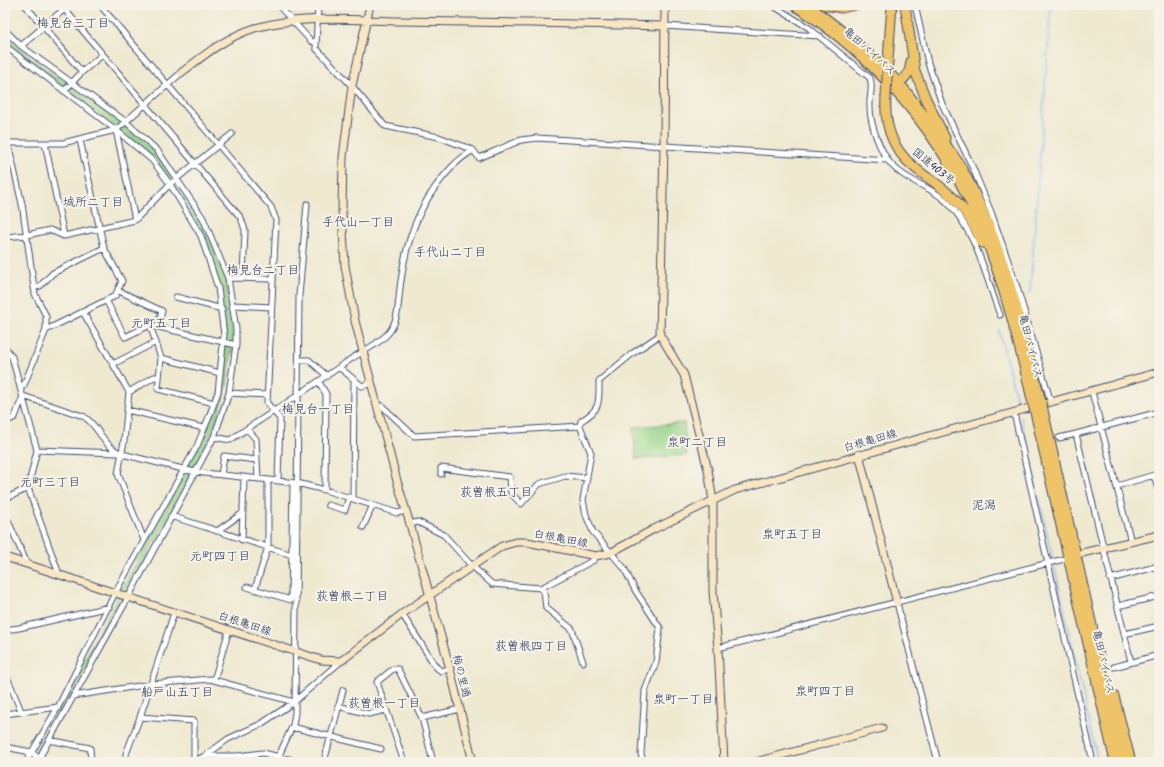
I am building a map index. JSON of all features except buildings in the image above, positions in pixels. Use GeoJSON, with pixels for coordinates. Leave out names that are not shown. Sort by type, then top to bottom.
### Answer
{"type":"FeatureCollection","features":[{"type":"Feature","properties":{"kind":"highway","name":"亀田バイパス"},"geometry":{"type":"LineString","coordinates":[[794,5],[841,40],[888,84],[927,130],[953,170],[982,228],[1041,406],[1099,695],[1115,762]]}},
{"type":"Feature","properties":{"kind":"highway","name":"亀田バイパス"},"geometry":{"type":"LineString","coordinates":[[808,5],[844,32],[898,83],[947,144],[964,173],[991,230],[1021,324],[1123,762]]}},
{"type":"Feature","properties":{"kind":"highway"},"geometry":{"type":"LineString","coordinates":[[824,5],[842,8],[854,5]]}},
{"type":"Feature","properties":{"kind":"highway","name":"国道403号"},"geometry":{"type":"LineString","coordinates":[[892,5],[886,97],[886,122],[890,137],[899,152],[913,167],[947,192],[962,207],[980,238],[1010,310]]}},
{"type":"Feature","properties":{"kind":"highway"},"geometry":{"type":"LineString","coordinates":[[905,5],[912,56],[920,84],[947,144]]}},
{"type":"Feature","properties":{"kind":"highway"},"geometry":{"type":"LineString","coordinates":[[888,84],[898,83],[907,76],[912,56]]}},
{"type":"Feature","properties":{"kind":"highway"},"geometry":{"type":"LineString","coordinates":[[1096,641],[1119,712],[1131,762]]}},
{"type":"Feature","properties":{"kind":"highway"},"geometry":{"type":"LineString","coordinates":[[1099,695],[1097,705],[1109,762]]}},
{"type":"Feature","properties":{"kind":"street"},"geometry":{"type":"LineString","coordinates":[[25,5],[82,72]]}},
{"type":"Feature","properties":{"kind":"street"},"geometry":{"type":"LineString","coordinates":[[100,5],[271,207],[276,220],[267,403],[280,419],[278,481]]}},
{"type":"Feature","properties":{"kind":"street"},"geometry":{"type":"LineString","coordinates":[[278,5],[310,41],[316,43]]}},
{"type":"Feature","properties":{"kind":"street"},"geometry":{"type":"LineString","coordinates":[[318,5],[316,48],[352,86],[385,126],[439,137],[473,150],[479,158],[521,140],[538,138],[597,143],[888,160]]}},
{"type":"Feature","properties":{"kind":"street","name":"梅の里通"},"geometry":{"type":"LineString","coordinates":[[370,5],[352,86],[343,157],[342,212],[349,293],[396,481],[410,524],[450,669],[473,762]]}},
{"type":"Feature","properties":{"kind":"street"},"geometry":{"type":"LineString","coordinates":[[665,5],[660,335],[684,375],[708,470],[713,501],[713,592],[718,648],[724,762]]}},
{"type":"Feature","properties":{"kind":"street"},"geometry":{"type":"LineString","coordinates":[[772,5],[820,36],[870,78],[872,84],[870,114],[873,128],[888,160],[898,171],[909,179],[948,202],[967,229],[977,248],[1000,316]]}},
{"type":"Feature","properties":{"kind":"street"},"geometry":{"type":"LineString","coordinates":[[915,5],[928,63],[942,104],[972,166],[1015,287],[1041,406]]}},
{"type":"Feature","properties":{"kind":"street"},"geometry":{"type":"LineString","coordinates":[[21,46],[44,27],[65,6],[102,55],[241,218],[245,230],[243,277]]}},
{"type":"Feature","properties":{"kind":"street"},"geometry":{"type":"LineString","coordinates":[[20,388],[24,385],[46,330],[46,316],[35,294],[28,235],[7,143],[63,143],[116,130],[181,74],[216,47],[244,32],[266,25],[293,22],[318,20],[367,20],[665,26],[820,36]]}},
{"type":"Feature","properties":{"kind":"street"},"geometry":{"type":"LineString","coordinates":[[5,30],[21,46],[125,121],[157,150],[203,218],[228,278],[233,305],[236,345],[229,393],[214,437],[128,598],[38,760],[31,752],[5,747]]}},
{"type":"Feature","properties":{"kind":"street"},"geometry":{"type":"LineString","coordinates":[[5,46],[116,130],[152,160],[170,184],[201,236],[214,272],[222,309],[224,343],[214,403],[204,428],[184,469],[115,593],[58,707],[26,762]]}},
{"type":"Feature","properties":{"kind":"street"},"geometry":{"type":"LineString","coordinates":[[64,91],[82,72],[102,55]]}},
{"type":"Feature","properties":{"kind":"street"},"geometry":{"type":"LineString","coordinates":[[116,130],[135,220]]}},
{"type":"Feature","properties":{"kind":"street"},"geometry":{"type":"LineString","coordinates":[[5,236],[28,235],[50,230],[64,236],[135,220],[170,184],[177,180],[232,134]]}},
{"type":"Feature","properties":{"kind":"street"},"geometry":{"type":"LineString","coordinates":[[46,330],[115,296],[119,291],[122,281],[104,248],[80,140]]}},
{"type":"Feature","properties":{"kind":"street"},"geometry":{"type":"LineString","coordinates":[[45,143],[64,236]]}},
{"type":"Feature","properties":{"kind":"street"},"geometry":{"type":"LineString","coordinates":[[214,437],[230,440],[319,382],[385,336],[394,322],[399,300],[406,250],[410,236],[423,208],[452,166],[473,150]]}},
{"type":"Feature","properties":{"kind":"street"},"geometry":{"type":"LineString","coordinates":[[247,587],[291,600],[300,360],[299,296],[307,204]]}},
{"type":"Feature","properties":{"kind":"street"},"geometry":{"type":"LineString","coordinates":[[34,288],[40,286],[53,273],[104,248]]}},
{"type":"Feature","properties":{"kind":"street"},"geometry":{"type":"LineString","coordinates":[[228,278],[243,277],[273,279]]}},
{"type":"Feature","properties":{"kind":"street"},"geometry":{"type":"LineString","coordinates":[[119,291],[162,310],[158,326]]}},
{"type":"Feature","properties":{"kind":"street"},"geometry":{"type":"LineString","coordinates":[[176,297],[222,309]]}},
{"type":"Feature","properties":{"kind":"street"},"geometry":{"type":"LineString","coordinates":[[106,300],[125,337],[150,325],[236,345]]}},
{"type":"Feature","properties":{"kind":"street"},"geometry":{"type":"LineString","coordinates":[[233,305],[271,306]]}},
{"type":"Feature","properties":{"kind":"street"},"geometry":{"type":"LineString","coordinates":[[83,312],[128,392],[122,454],[118,474],[144,540]]}},
{"type":"Feature","properties":{"kind":"street"},"geometry":{"type":"LineString","coordinates":[[150,325],[161,358],[158,389],[214,403]]}},
{"type":"Feature","properties":{"kind":"street"},"geometry":{"type":"LineString","coordinates":[[643,762],[641,754],[645,691],[656,662],[660,628],[635,590],[624,568],[593,532],[586,515],[583,500],[591,453],[580,426],[581,421],[594,414],[599,404],[599,382],[633,353],[660,335]]}},
{"type":"Feature","properties":{"kind":"street"},"geometry":{"type":"LineString","coordinates":[[113,364],[156,342]]}},
{"type":"Feature","properties":{"kind":"street"},"geometry":{"type":"LineString","coordinates":[[5,347],[12,357],[37,450],[28,488],[59,574]]}},
{"type":"Feature","properties":{"kind":"street"},"geometry":{"type":"LineString","coordinates":[[161,358],[220,373]]}},
{"type":"Feature","properties":{"kind":"street"},"geometry":{"type":"LineString","coordinates":[[300,360],[309,360],[327,376]]}},
{"type":"Feature","properties":{"kind":"street"},"geometry":{"type":"LineString","coordinates":[[339,367],[354,381],[362,386],[372,383]]}},
{"type":"Feature","properties":{"kind":"street","name":"白根亀田線"},"geometry":{"type":"LineString","coordinates":[[5,557],[321,660],[341,661],[402,614],[502,546],[516,542],[527,542],[596,556],[610,553],[654,529],[735,490],[859,454],[1041,406],[1159,372]]}},
{"type":"Feature","properties":{"kind":"street"},"geometry":{"type":"LineString","coordinates":[[128,392],[154,377],[159,377]]}},
{"type":"Feature","properties":{"kind":"street"},"geometry":{"type":"LineString","coordinates":[[328,505],[345,510],[351,498],[354,381]]}},
{"type":"Feature","properties":{"kind":"street"},"geometry":{"type":"LineString","coordinates":[[319,382],[326,394],[325,490]]}},
{"type":"Feature","properties":{"kind":"street"},"geometry":{"type":"LineString","coordinates":[[1092,392],[1131,542]]}},
{"type":"Feature","properties":{"kind":"street"},"geometry":{"type":"LineString","coordinates":[[229,393],[267,395]]}},
{"type":"Feature","properties":{"kind":"street"},"geometry":{"type":"LineString","coordinates":[[5,422],[15,416],[22,396]]}},
{"type":"Feature","properties":{"kind":"street"},"geometry":{"type":"LineString","coordinates":[[22,396],[83,416],[88,419],[114,451],[122,454],[195,472],[295,483],[325,490],[397,513],[406,511]]}},
{"type":"Feature","properties":{"kind":"street"},"geometry":{"type":"LineString","coordinates":[[377,407],[382,406],[414,436],[580,426]]}},
{"type":"Feature","properties":{"kind":"street"},"geometry":{"type":"LineString","coordinates":[[127,410],[204,428]]}},
{"type":"Feature","properties":{"kind":"street"},"geometry":{"type":"LineString","coordinates":[[1059,438],[1159,412]]}},
{"type":"Feature","properties":{"kind":"street"},"geometry":{"type":"LineString","coordinates":[[1014,413],[1093,762]]}},
{"type":"Feature","properties":{"kind":"street"},"geometry":{"type":"LineString","coordinates":[[247,429],[256,439],[258,479]]}},
{"type":"Feature","properties":{"kind":"street"},"geometry":{"type":"LineString","coordinates":[[1076,434],[1131,662]]}},
{"type":"Feature","properties":{"kind":"street"},"geometry":{"type":"LineString","coordinates":[[37,450],[122,454]]}},
{"type":"Feature","properties":{"kind":"street"},"geometry":{"type":"LineString","coordinates":[[859,454],[938,762]]}},
{"type":"Feature","properties":{"kind":"street"},"geometry":{"type":"LineString","coordinates":[[222,474],[224,456],[256,460]]}},
{"type":"Feature","properties":{"kind":"street"},"geometry":{"type":"LineString","coordinates":[[441,474],[441,468],[510,477],[511,493],[521,504],[539,484],[565,476],[587,478]]}},
{"type":"Feature","properties":{"kind":"street"},"geometry":{"type":"LineString","coordinates":[[1117,486],[1154,475],[1159,493]]}},
{"type":"Feature","properties":{"kind":"street"},"geometry":{"type":"LineString","coordinates":[[242,540],[244,477]]}},
{"type":"Feature","properties":{"kind":"street"},"geometry":{"type":"LineString","coordinates":[[255,589],[268,547],[268,480]]}},
{"type":"Feature","properties":{"kind":"street"},"geometry":{"type":"LineString","coordinates":[[276,762],[292,727],[295,713],[295,483]]}},
{"type":"Feature","properties":{"kind":"street"},"geometry":{"type":"LineString","coordinates":[[5,499],[28,488]]}},
{"type":"Feature","properties":{"kind":"street"},"geometry":{"type":"LineString","coordinates":[[363,527],[373,506]]}},
{"type":"Feature","properties":{"kind":"street"},"geometry":{"type":"LineString","coordinates":[[217,531],[243,513]]}},
{"type":"Feature","properties":{"kind":"street"},"geometry":{"type":"LineString","coordinates":[[5,514],[27,564]]}},
{"type":"Feature","properties":{"kind":"street"},"geometry":{"type":"LineString","coordinates":[[171,516],[242,540],[292,554]]}},
{"type":"Feature","properties":{"kind":"street"},"geometry":{"type":"LineString","coordinates":[[410,524],[418,522],[444,535],[492,584],[541,588],[594,560],[596,556]]}},
{"type":"Feature","properties":{"kind":"street"},"geometry":{"type":"LineString","coordinates":[[1082,553],[1159,535]]}},
{"type":"Feature","properties":{"kind":"street"},"geometry":{"type":"LineString","coordinates":[[718,648],[1064,559]]}},
{"type":"Feature","properties":{"kind":"street"},"geometry":{"type":"LineString","coordinates":[[1110,579],[1159,566]]}},
{"type":"Feature","properties":{"kind":"street"},"geometry":{"type":"LineString","coordinates":[[541,588],[544,592],[546,608],[572,629],[583,662]]}},
{"type":"Feature","properties":{"kind":"street"},"geometry":{"type":"LineString","coordinates":[[1118,606],[1159,596]]}},
{"type":"Feature","properties":{"kind":"street"},"geometry":{"type":"LineString","coordinates":[[5,630],[108,607]]}},
{"type":"Feature","properties":{"kind":"street"},"geometry":{"type":"LineString","coordinates":[[126,762],[126,754],[152,684],[174,612]]}},
{"type":"Feature","properties":{"kind":"street"},"geometry":{"type":"LineString","coordinates":[[402,614],[436,667],[441,670],[450,669]]}},
{"type":"Feature","properties":{"kind":"street"},"geometry":{"type":"LineString","coordinates":[[1124,634],[1159,626]]}},
{"type":"Feature","properties":{"kind":"street"},"geometry":{"type":"LineString","coordinates":[[214,680],[229,630]]}},
{"type":"Feature","properties":{"kind":"street"},"geometry":{"type":"LineString","coordinates":[[1114,667],[1159,655]]}},
{"type":"Feature","properties":{"kind":"street"},"geometry":{"type":"LineString","coordinates":[[140,717],[194,721],[193,761],[205,756],[228,739],[261,724],[294,702],[341,661]]}},
{"type":"Feature","properties":{"kind":"street"},"geometry":{"type":"LineString","coordinates":[[404,762],[377,682],[392,669],[398,670],[422,718],[433,762]]}},
{"type":"Feature","properties":{"kind":"street"},"geometry":{"type":"LineString","coordinates":[[5,672],[21,711]]}},
{"type":"Feature","properties":{"kind":"street"},"geometry":{"type":"LineString","coordinates":[[73,696],[152,684],[214,680],[294,702]]}},
{"type":"Feature","properties":{"kind":"street"},"geometry":{"type":"LineString","coordinates":[[324,762],[342,690]]}},
{"type":"Feature","properties":{"kind":"street"},"geometry":{"type":"LineString","coordinates":[[338,706],[369,714],[386,710]]}},
{"type":"Feature","properties":{"kind":"street"},"geometry":{"type":"LineString","coordinates":[[5,714],[58,707]]}},
{"type":"Feature","properties":{"kind":"street"},"geometry":{"type":"LineString","coordinates":[[422,718],[460,709]]}},
{"type":"Feature","properties":{"kind":"street"},"geometry":{"type":"LineString","coordinates":[[292,727],[381,749]]}},
{"type":"Feature","properties":{"kind":"street"},"geometry":{"type":"LineString","coordinates":[[756,762],[882,728]]}},
{"type":"Feature","properties":{"kind":"street"},"geometry":{"type":"LineString","coordinates":[[49,740],[90,748],[91,762]]}},
{"type":"Feature","properties":{"kind":"street"},"geometry":{"type":"LineString","coordinates":[[205,756],[237,756],[263,753],[301,762]]}},
{"type":"Feature","properties":{"kind":"green space"},"geometry":{"type":"Polygon","coordinates":[[[5,34],[32,59],[138,134],[161,158],[201,219],[226,280],[233,341],[227,385],[221,407],[209,439],[201,451],[202,453],[156,540],[148,551],[149,554],[35,762],[29,762],[54,719],[111,609],[173,495],[210,420],[220,392],[224,370],[225,329],[220,289],[209,248],[201,228],[198,226],[157,162],[142,146],[13,51],[5,42],[5,34]]]}},
{"type":"Feature","properties":{"kind":"green space"},"geometry":{"type":"Polygon","coordinates":[[[684,423],[687,455],[636,459],[633,427],[684,423]]]}},
{"type":"Feature","properties":{"kind":"waterway"},"geometry":{"type":"LineString","coordinates":[[1030,293],[1051,5]]}},
{"type":"Feature","properties":{"kind":"waterway"},"geometry":{"type":"LineString","coordinates":[[999,331],[1018,404]]}},
{"type":"Feature","properties":{"kind":"waterway"},"geometry":{"type":"LineString","coordinates":[[1021,418],[1098,762]]}},
{"type":"Feature","properties":{"kind":"tunnel"},"geometry":{"type":"LineString","coordinates":[[993,286],[1004,286]]}},
{"type":"Feature","properties":{"kind":"district","name":"梅見台三丁目"},"geometry":{"type":"Point","coordinates":[73,23]}},
{"type":"Feature","properties":{"kind":"district","name":"城所二丁目"},"geometry":{"type":"Point","coordinates":[93,202]}},
{"type":"Feature","properties":{"kind":"district","name":"手代山一丁目"},"geometry":{"type":"Point","coordinates":[358,222]}},
{"type":"Feature","properties":{"kind":"district","name":"手代山二丁目"},"geometry":{"type":"Point","coordinates":[450,252]}},
{"type":"Feature","properties":{"kind":"district","name":"梅見台二丁目"},"geometry":{"type":"Point","coordinates":[263,270]}},
{"type":"Feature","properties":{"kind":"district","name":"元町五丁目"},"geometry":{"type":"Point","coordinates":[161,323]}},
{"type":"Feature","properties":{"kind":"district","name":"梅見台一丁目"},"geometry":{"type":"Point","coordinates":[318,409]}},
{"type":"Feature","properties":{"kind":"district","name":"泉町二丁目"},"geometry":{"type":"Point","coordinates":[697,442]}},
{"type":"Feature","properties":{"kind":"district","name":"元町三丁目"},"geometry":{"type":"Point","coordinates":[50,482]}},
{"type":"Feature","properties":{"kind":"district","name":"荻曽根五丁目"},"geometry":{"type":"Point","coordinates":[496,492]}},
{"type":"Feature","properties":{"kind":"district","name":"泥潟"},"geometry":{"type":"Point","coordinates":[984,505]}},
{"type":"Feature","properties":{"kind":"district","name":"泉町五丁目"},"geometry":{"type":"Point","coordinates":[792,534]}},
{"type":"Feature","properties":{"kind":"district","name":"元町四丁目"},"geometry":{"type":"Point","coordinates":[220,556]}},
{"type":"Feature","properties":{"kind":"district","name":"荻曽根二丁目"},"geometry":{"type":"Point","coordinates":[352,596]}},
{"type":"Feature","properties":{"kind":"district","name":"荻曽根四丁目"},"geometry":{"type":"Point","coordinates":[531,646]}},
{"type":"Feature","properties":{"kind":"district","name":"泉町四丁目"},"geometry":{"type":"Point","coordinates":[825,691]}},
{"type":"Feature","properties":{"kind":"district","name":"船戸山五丁目"},"geometry":{"type":"Point","coordinates":[177,692]}},
{"type":"Feature","properties":{"kind":"district","name":"泉町一丁目"},"geometry":{"type":"Point","coordinates":[683,699]}},
{"type":"Feature","properties":{"kind":"district","name":"荻曽根一丁目"},"geometry":{"type":"Point","coordinates":[384,703]}}]}
